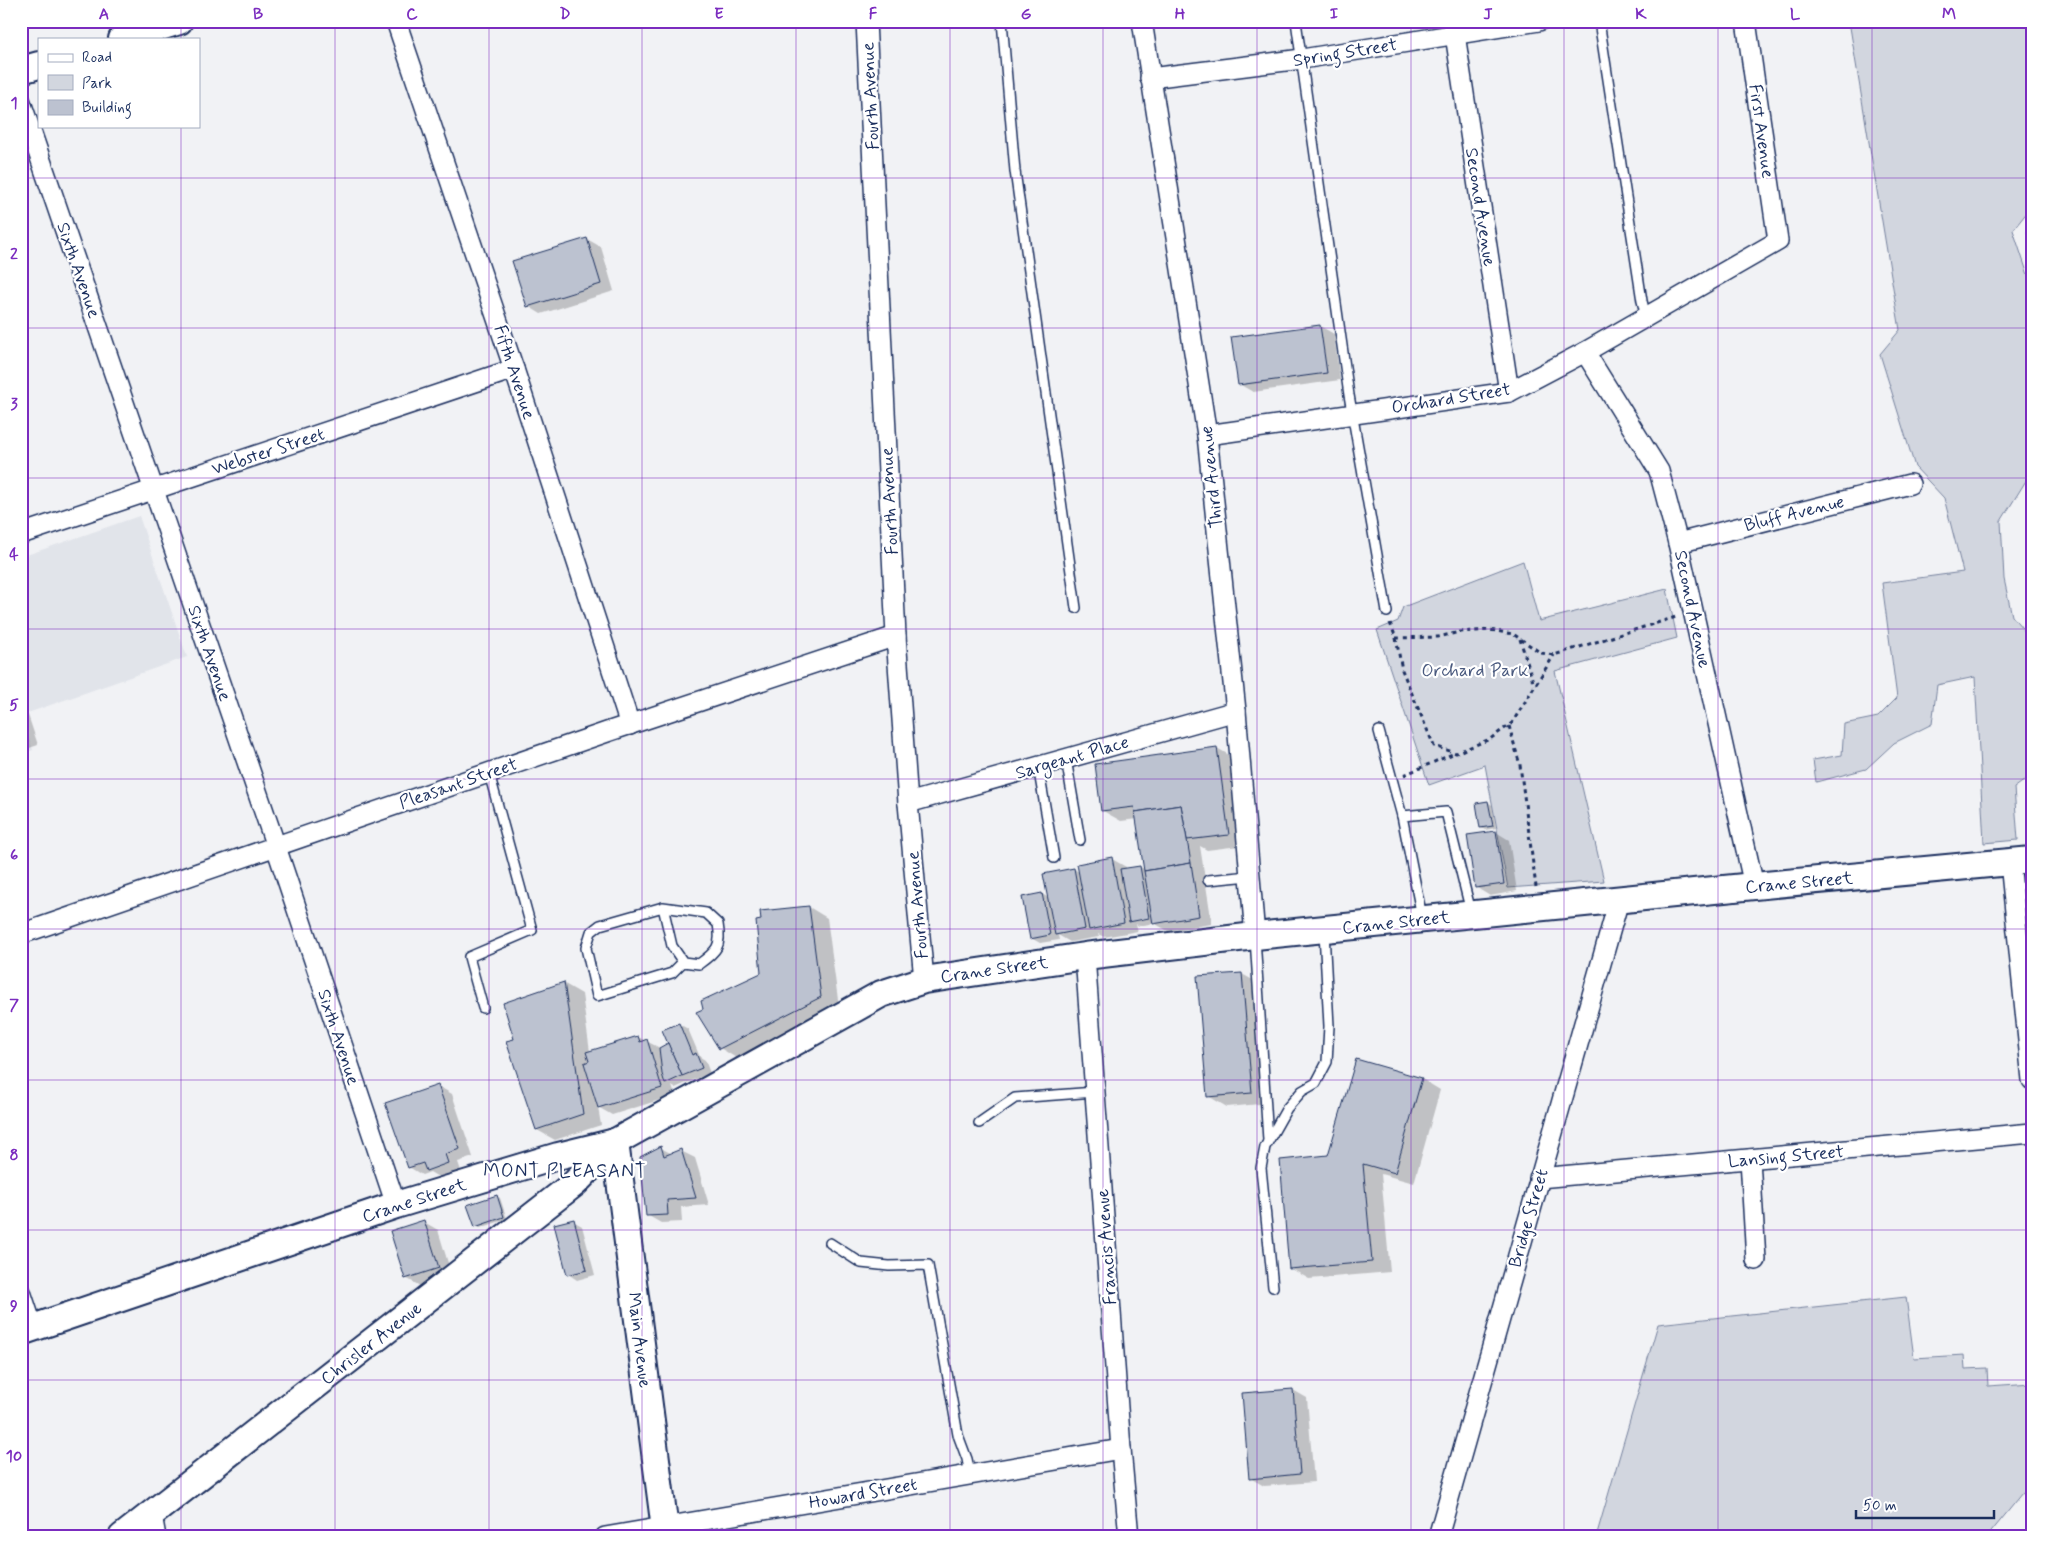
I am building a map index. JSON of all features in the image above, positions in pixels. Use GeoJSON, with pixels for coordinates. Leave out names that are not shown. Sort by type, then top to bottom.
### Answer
{"type":"FeatureCollection","features":[{"type":"Feature","properties":{"kind":"street"},"geometry":{"type":"LineString","coordinates":[[125,38],[179,21]]}},
{"type":"Feature","properties":{"kind":"street","name":"Fifth Avenue"},"geometry":{"type":"LineString","coordinates":[[396,21],[514,369],[630,725]]}},
{"type":"Feature","properties":{"kind":"street","name":"Fourth Avenue"},"geometry":{"type":"LineString","coordinates":[[866,21],[896,636],[908,803],[924,980]]}},
{"type":"Feature","properties":{"kind":"street","name":"Third Avenue"},"geometry":{"type":"LineString","coordinates":[[1142,21],[1207,435],[1236,712],[1255,936]]}},
{"type":"Feature","properties":{"kind":"street","name":"Spring Street"},"geometry":{"type":"LineString","coordinates":[[1150,78],[1302,59],[1454,28],[1539,21]]}},
{"type":"Feature","properties":{"kind":"street","name":"First Avenue"},"geometry":{"type":"LineString","coordinates":[[1746,21],[1778,241]]}},
{"type":"Feature","properties":{"kind":"street","name":"Second Avenue"},"geometry":{"type":"LineString","coordinates":[[1454,28],[1509,392]]}},
{"type":"Feature","properties":{"kind":"street"},"geometry":{"type":"LineString","coordinates":[[21,70],[38,65]]}},
{"type":"Feature","properties":{"kind":"street","name":"Sixth Avenue"},"geometry":{"type":"LineString","coordinates":[[21,102],[396,1205]]}},
{"type":"Feature","properties":{"kind":"street","name":"Orchard Street"},"geometry":{"type":"LineString","coordinates":[[1207,435],[1509,392],[1585,352],[1778,241]]}},
{"type":"Feature","properties":{"kind":"street","name":"Second Avenue"},"geometry":{"type":"LineString","coordinates":[[1585,352],[1659,471],[1694,611],[1754,886]]}},
{"type":"Feature","properties":{"kind":"street","name":"Webster Street"},"geometry":{"type":"LineString","coordinates":[[21,534],[514,369]]}},
{"type":"Feature","properties":{"kind":"street","name":"Bluff Avenue"},"geometry":{"type":"LineString","coordinates":[[1678,543],[1910,484]]}},
{"type":"Feature","properties":{"kind":"street","name":"Pleasant Street"},"geometry":{"type":"LineString","coordinates":[[21,934],[275,845],[896,636]]}},
{"type":"Feature","properties":{"kind":"street","name":"Sargeant Place"},"geometry":{"type":"LineString","coordinates":[[908,803],[1236,712]]}},
{"type":"Feature","properties":{"kind":"street"},"geometry":{"type":"LineString","coordinates":[[2021,861],[2032,1080]]}},
{"type":"Feature","properties":{"kind":"street","name":"Crane Street"},"geometry":{"type":"LineString","coordinates":[[27,1330],[396,1205],[558,1156],[615,1142],[881,994],[924,980],[1085,956],[1255,936],[2021,861]]}},
{"type":"Feature","properties":{"kind":"street","name":"Bridge Street"},"geometry":{"type":"LineString","coordinates":[[1438,1537],[1619,900]]}},
{"type":"Feature","properties":{"kind":"street","name":"Francis Avenue"},"geometry":{"type":"LineString","coordinates":[[1085,956],[1129,1537]]}},
{"type":"Feature","properties":{"kind":"street","name":"Lansing Street"},"geometry":{"type":"LineString","coordinates":[[1539,1178],[1750,1160],[2032,1132]]}},
{"type":"Feature","properties":{"kind":"street","name":"Chrisler Avenue"},"geometry":{"type":"LineString","coordinates":[[122,1537],[154,1526],[575,1183],[615,1142]]}},
{"type":"Feature","properties":{"kind":"street","name":"Main Avenue"},"geometry":{"type":"LineString","coordinates":[[615,1142],[665,1531]]}},
{"type":"Feature","properties":{"kind":"street"},"geometry":{"type":"LineString","coordinates":[[1750,1160],[1756,1260]]}},
{"type":"Feature","properties":{"kind":"street"},"geometry":{"type":"LineString","coordinates":[[21,1292],[27,1330]]}},
{"type":"Feature","properties":{"kind":"street","name":"Howard Street"},"geometry":{"type":"LineString","coordinates":[[605,1537],[665,1531],[970,1474],[1121,1449]]}},
{"type":"Feature","properties":{"kind":"lane"},"geometry":{"type":"LineString","coordinates":[[1002,21],[1015,171],[1076,608]]}},
{"type":"Feature","properties":{"kind":"lane"},"geometry":{"type":"LineString","coordinates":[[1296,21],[1349,395],[1387,612]]}},
{"type":"Feature","properties":{"kind":"lane"},"geometry":{"type":"LineString","coordinates":[[1599,21],[1642,302],[1646,317]]}},
{"type":"Feature","properties":{"kind":"lane"},"geometry":{"type":"LineString","coordinates":[[1379,731],[1402,816],[1422,919]]}},
{"type":"Feature","properties":{"kind":"lane"},"geometry":{"type":"LineString","coordinates":[[1066,759],[1080,840]]}},
{"type":"Feature","properties":{"kind":"lane"},"geometry":{"type":"LineString","coordinates":[[1038,766],[1054,858]]}},
{"type":"Feature","properties":{"kind":"lane"},"geometry":{"type":"LineString","coordinates":[[483,1008],[469,957],[532,930],[489,773]]}},
{"type":"Feature","properties":{"kind":"lane"},"geometry":{"type":"LineString","coordinates":[[1402,816],[1446,812],[1472,914]]}},
{"type":"Feature","properties":{"kind":"lane"},"geometry":{"type":"LineString","coordinates":[[1208,880],[1250,876]]}},
{"type":"Feature","properties":{"kind":"lane"},"geometry":{"type":"LineString","coordinates":[[663,907],[672,946],[683,962],[699,964],[712,955],[721,940],[718,924],[706,913],[663,907],[600,925],[591,932],[586,948],[597,996],[672,973],[683,962]]}},
{"type":"Feature","properties":{"kind":"lane"},"geometry":{"type":"LineString","coordinates":[[1273,1287],[1261,1168],[1265,1147],[1287,1108],[1302,1092],[1316,1083],[1327,1062],[1329,1026],[1324,929]]}},
{"type":"Feature","properties":{"kind":"lane"},"geometry":{"type":"LineString","coordinates":[[1255,936],[1268,1142]]}},
{"type":"Feature","properties":{"kind":"lane"},"geometry":{"type":"LineString","coordinates":[[979,1123],[1015,1098],[1095,1092]]}},
{"type":"Feature","properties":{"kind":"lane"},"geometry":{"type":"LineString","coordinates":[[830,1243],[861,1263],[889,1266],[928,1265],[958,1436],[967,1459],[970,1474]]}},
{"type":"Feature","properties":{"kind":"path"},"geometry":{"type":"LineString","coordinates":[[1396,638],[1438,637],[1460,632],[1490,630],[1513,634],[1541,653],[1554,655],[1694,611]]}},
{"type":"Feature","properties":{"kind":"path"},"geometry":{"type":"LineString","coordinates":[[1387,612],[1396,638],[1402,670],[1434,746],[1456,753]]}},
{"type":"Feature","properties":{"kind":"path"},"geometry":{"type":"LineString","coordinates":[[1520,639],[1534,685]]}},
{"type":"Feature","properties":{"kind":"path"},"geometry":{"type":"LineString","coordinates":[[1392,780],[1490,739],[1512,724],[1554,655]]}},
{"type":"Feature","properties":{"kind":"path"},"geometry":{"type":"LineString","coordinates":[[1508,726],[1520,765],[1538,908]]}},
{"type":"Feature","properties":{"kind":"shaded area"},"geometry":{"type":"Polygon","coordinates":[[[139,516],[187,657],[22,715],[33,750],[21,754],[21,557],[139,516]]]}},
{"type":"Feature","properties":{"kind":"green space"},"geometry":{"type":"Polygon","coordinates":[[[1849,21],[2032,21],[2032,206],[2013,230],[2032,287],[2032,471],[2001,521],[2004,579],[2012,616],[2032,640],[2032,775],[2014,788],[2018,840],[1984,843],[1975,677],[1937,685],[1932,724],[1894,743],[1866,769],[1816,782],[1813,760],[1842,755],[1844,724],[1878,717],[1897,698],[1882,583],[1963,572],[1944,498],[1915,467],[1880,354],[1900,330],[1849,21]]]}},
{"type":"Feature","properties":{"kind":"green space","name":"Orchard Park"},"geometry":{"type":"Polygon","coordinates":[[[1523,561],[1539,621],[1667,589],[1677,638],[1555,671],[1604,881],[1508,888],[1485,765],[1429,785],[1377,630],[1398,621],[1403,607],[1523,561]]]}},
{"type":"Feature","properties":{"kind":"green space"},"geometry":{"type":"Polygon","coordinates":[[[1906,1297],[1914,1358],[1964,1355],[1965,1369],[1987,1368],[1988,1386],[2032,1383],[2032,1482],[1987,1537],[1596,1537],[1658,1324],[1906,1297]]]}},
{"type":"Feature","properties":{"kind":"building"},"geometry":{"type":"Polygon","coordinates":[[[587,238],[601,284],[527,307],[512,261],[587,238]]]}},
{"type":"Feature","properties":{"kind":"building"},"geometry":{"type":"Polygon","coordinates":[[[1320,325],[1327,373],[1238,385],[1231,337],[1320,325]]]}},
{"type":"Feature","properties":{"kind":"building"},"geometry":{"type":"Polygon","coordinates":[[[1217,747],[1229,835],[1187,840],[1181,805],[1135,812],[1134,807],[1101,811],[1095,764],[1217,747]]]}},
{"type":"Feature","properties":{"kind":"building"},"geometry":{"type":"Polygon","coordinates":[[[1488,801],[1493,826],[1480,828],[1476,803],[1488,801]]]}},
{"type":"Feature","properties":{"kind":"building"},"geometry":{"type":"Polygon","coordinates":[[[1181,805],[1191,863],[1144,871],[1135,812],[1181,805]]]}},
{"type":"Feature","properties":{"kind":"building"},"geometry":{"type":"Polygon","coordinates":[[[1496,831],[1504,884],[1475,888],[1467,835],[1496,831]]]}},
{"type":"Feature","properties":{"kind":"building"},"geometry":{"type":"Polygon","coordinates":[[[1112,857],[1124,923],[1089,930],[1077,864],[1112,857]]]}},
{"type":"Feature","properties":{"kind":"building"},"geometry":{"type":"Polygon","coordinates":[[[1191,863],[1199,916],[1153,924],[1144,871],[1191,863]]]}},
{"type":"Feature","properties":{"kind":"building"},"geometry":{"type":"Polygon","coordinates":[[[1140,866],[1149,918],[1129,922],[1120,869],[1140,866]]]}},
{"type":"Feature","properties":{"kind":"building"},"geometry":{"type":"Polygon","coordinates":[[[1074,868],[1085,929],[1055,935],[1043,874],[1074,868]]]}},
{"type":"Feature","properties":{"kind":"building"},"geometry":{"type":"Polygon","coordinates":[[[1042,893],[1050,935],[1030,939],[1022,897],[1042,893]]]}},
{"type":"Feature","properties":{"kind":"building"},"geometry":{"type":"Polygon","coordinates":[[[809,906],[821,997],[719,1049],[696,1012],[703,1009],[701,1001],[761,973],[756,921],[761,920],[760,911],[809,906]]]}},
{"type":"Feature","properties":{"kind":"building"},"geometry":{"type":"Polygon","coordinates":[[[1242,973],[1252,1093],[1207,1097],[1197,976],[1242,973]]]}},
{"type":"Feature","properties":{"kind":"building"},"geometry":{"type":"Polygon","coordinates":[[[564,982],[583,1114],[536,1130],[506,1041],[514,1039],[503,1003],[564,982]]]}},
{"type":"Feature","properties":{"kind":"building"},"geometry":{"type":"Polygon","coordinates":[[[679,1023],[692,1055],[696,1053],[702,1068],[682,1076],[662,1030],[679,1023]]]}},
{"type":"Feature","properties":{"kind":"building"},"geometry":{"type":"Polygon","coordinates":[[[638,1036],[640,1042],[647,1039],[662,1088],[598,1108],[584,1063],[589,1061],[586,1052],[638,1036]]]}},
{"type":"Feature","properties":{"kind":"building"},"geometry":{"type":"Polygon","coordinates":[[[668,1043],[682,1076],[665,1084],[659,1048],[668,1043]]]}},
{"type":"Feature","properties":{"kind":"building"},"geometry":{"type":"Polygon","coordinates":[[[1356,1059],[1422,1078],[1395,1173],[1363,1164],[1372,1262],[1289,1269],[1280,1160],[1328,1155],[1356,1059]]]}},
{"type":"Feature","properties":{"kind":"building"},"geometry":{"type":"Polygon","coordinates":[[[438,1085],[460,1149],[445,1154],[448,1163],[426,1171],[423,1163],[408,1168],[385,1103],[438,1085]]]}},
{"type":"Feature","properties":{"kind":"building"},"geometry":{"type":"Polygon","coordinates":[[[661,1146],[664,1156],[681,1149],[696,1198],[667,1200],[668,1215],[646,1216],[640,1157],[661,1146]]]}},
{"type":"Feature","properties":{"kind":"building"},"geometry":{"type":"Polygon","coordinates":[[[497,1195],[504,1217],[475,1227],[467,1205],[497,1195]]]}},
{"type":"Feature","properties":{"kind":"building"},"geometry":{"type":"Polygon","coordinates":[[[574,1219],[587,1270],[567,1275],[554,1224],[574,1219]]]}},
{"type":"Feature","properties":{"kind":"building"},"geometry":{"type":"Polygon","coordinates":[[[424,1220],[439,1268],[405,1279],[390,1231],[424,1220]]]}},
{"type":"Feature","properties":{"kind":"building"},"geometry":{"type":"Polygon","coordinates":[[[1293,1389],[1300,1474],[1249,1479],[1242,1393],[1293,1389]]]}},
{"type":"Feature","properties":{"kind":"district","name":"MONT PLEASANT"},"geometry":{"type":"Point","coordinates":[565,1170]}}]}
